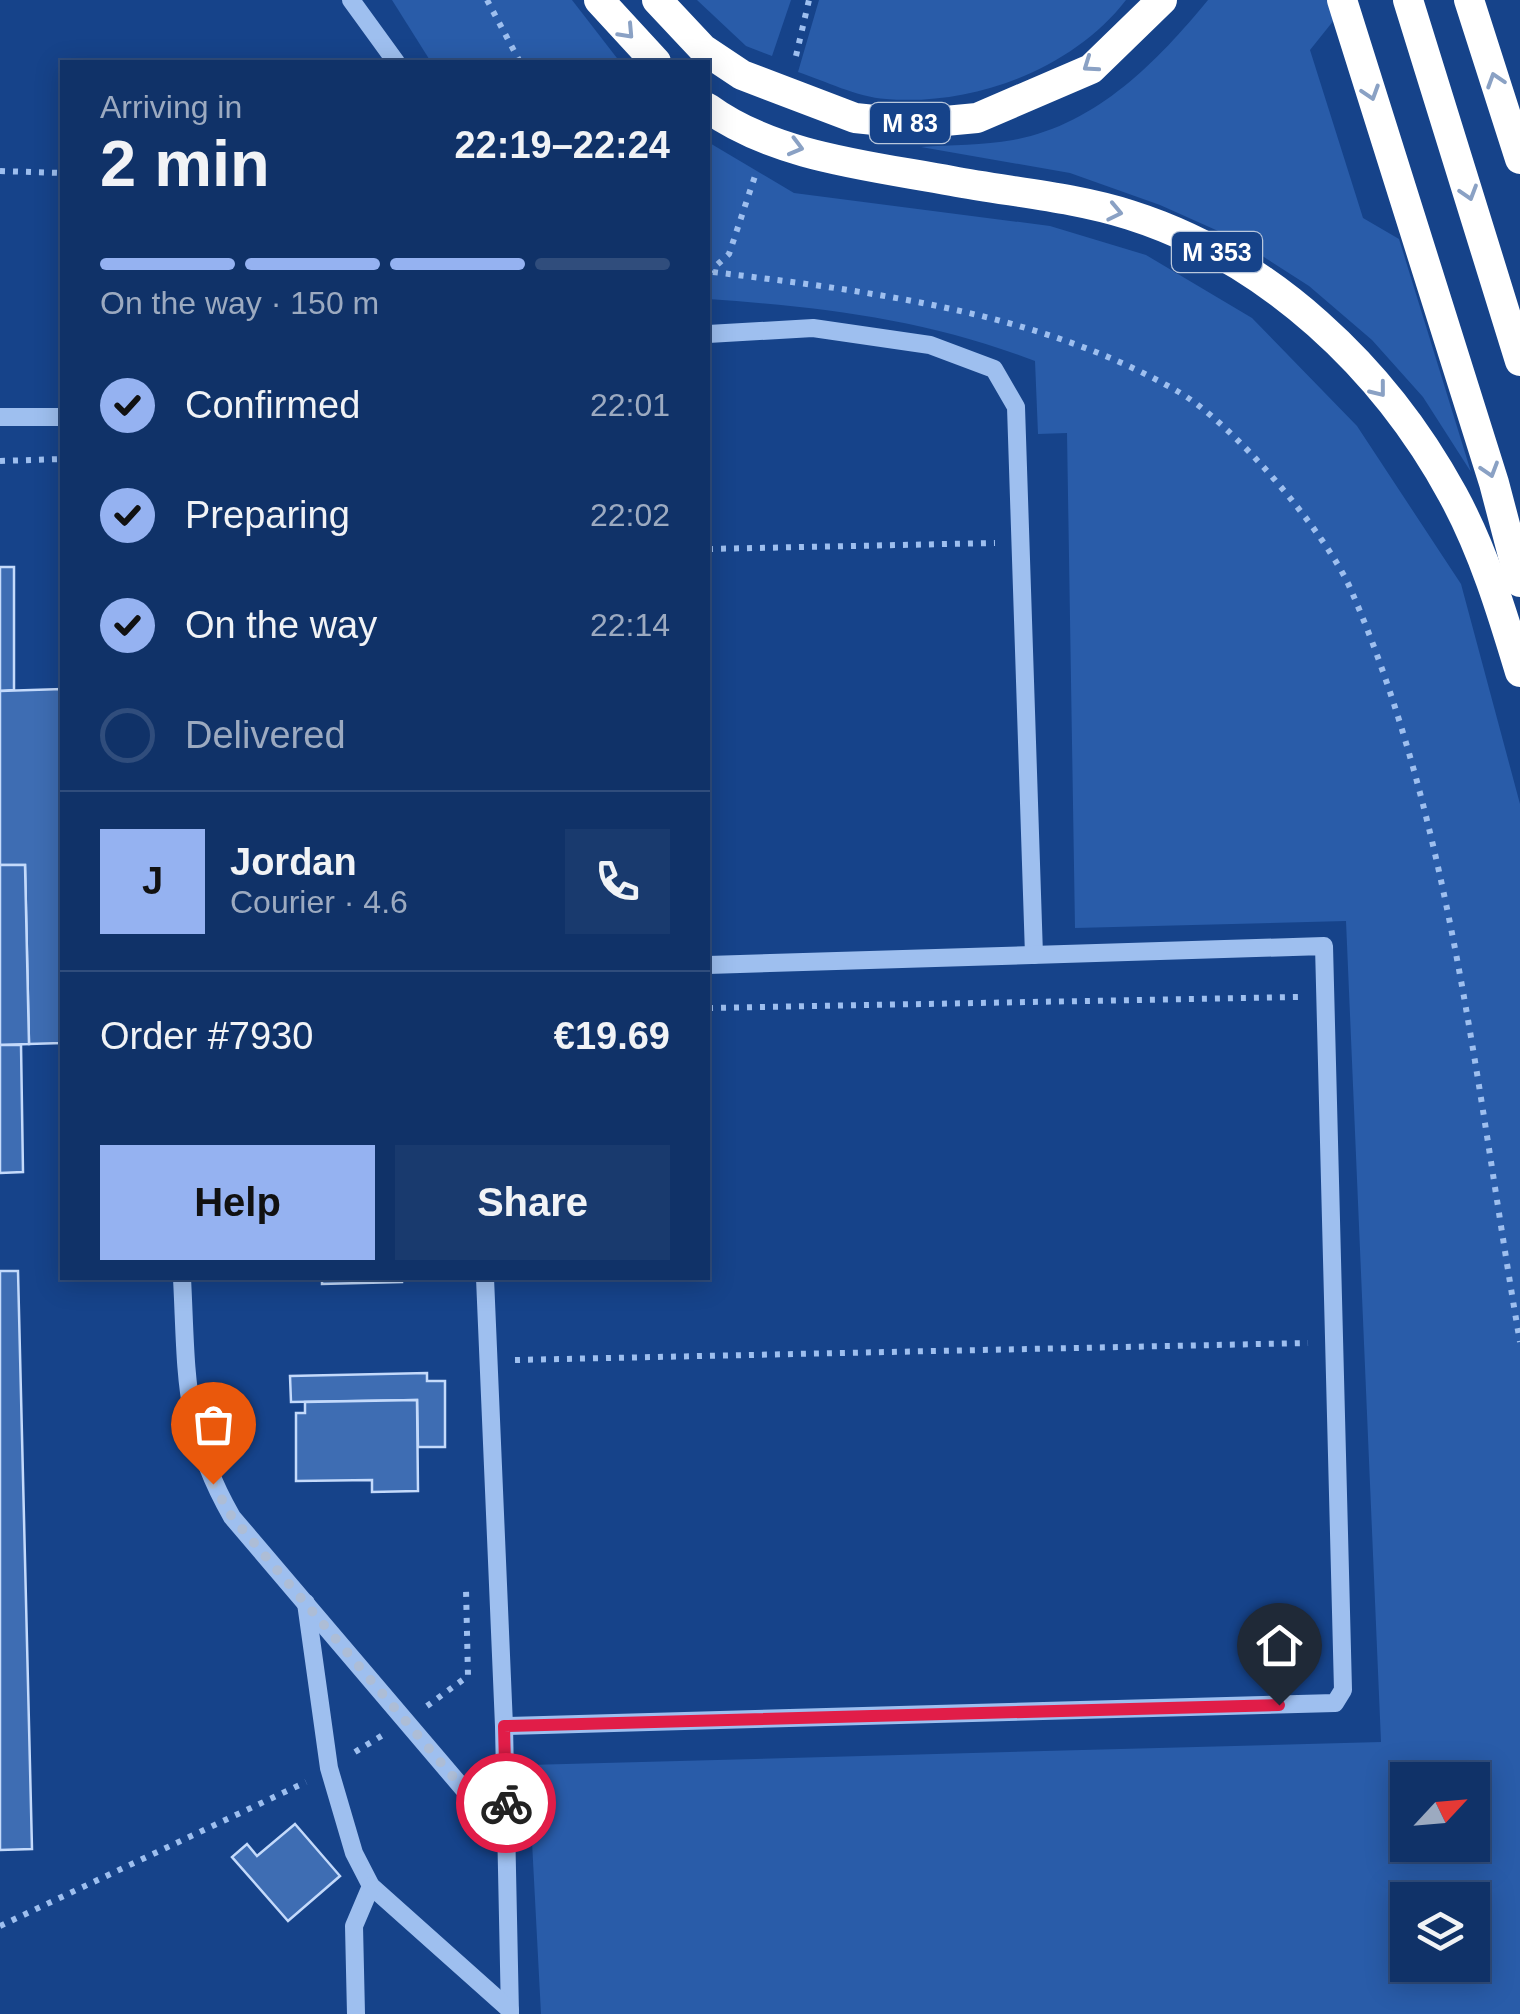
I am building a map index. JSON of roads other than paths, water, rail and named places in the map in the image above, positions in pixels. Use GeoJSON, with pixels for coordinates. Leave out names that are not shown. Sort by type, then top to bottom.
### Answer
{"type":"FeatureCollection","features":[{"type":"Feature","properties":{"kind":"highway"},"geometry":{"type":"LineString","coordinates":[[599,0],[654,60]]}},
{"type":"Feature","properties":{"kind":"highway","name":"M 83"},"geometry":{"type":"LineString","coordinates":[[657,0],[703,49],[742,75],[856,118],[914,124],[978,118],[1091,68],[1162,0]]}},
{"type":"Feature","properties":{"kind":"highway"},"geometry":{"type":"LineString","coordinates":[[1342,0],[1494,483],[1520,582]]}},
{"type":"Feature","properties":{"kind":"highway"},"geometry":{"type":"LineString","coordinates":[[1408,0],[1520,361]]}},
{"type":"Feature","properties":{"kind":"highway"},"geometry":{"type":"LineString","coordinates":[[1469,0],[1520,160]]}},
{"type":"Feature","properties":{"kind":"highway","name":"M 353"},"geometry":{"type":"LineString","coordinates":[[710,109],[771,140],[848,161],[1128,214],[1208,246],[1286,296],[1350,353],[1410,430],[1453,496],[1488,576],[1520,672]]}},
{"type":"Feature","properties":{"kind":"lane"},"geometry":{"type":"LineString","coordinates":[[351,0],[395,60]]}},
{"type":"Feature","properties":{"kind":"lane"},"geometry":{"type":"LineString","coordinates":[[710,334],[812,328],[930,345],[994,369],[1016,407],[1034,955]]}},
{"type":"Feature","properties":{"kind":"lane"},"geometry":{"type":"LineString","coordinates":[[0,417],[60,416]]}},
{"type":"Feature","properties":{"kind":"lane"},"geometry":{"type":"LineString","coordinates":[[504,1726],[1335,1703],[1342,1690],[1324,946],[710,966]]}},
{"type":"Feature","properties":{"kind":"lane"},"geometry":{"type":"LineString","coordinates":[[182,1280],[188,1410],[202,1454],[232,1517],[506,1839]]}},
{"type":"Feature","properties":{"kind":"lane"},"geometry":{"type":"LineString","coordinates":[[485,1280],[504,1726],[510,2012]]}},
{"type":"Feature","properties":{"kind":"lane"},"geometry":{"type":"LineString","coordinates":[[306,1602],[329,1768],[354,1853],[371,1886],[510,2012]]}},
{"type":"Feature","properties":{"kind":"lane"},"geometry":{"type":"LineString","coordinates":[[356,2014],[354,1926],[371,1886]]}}]}
